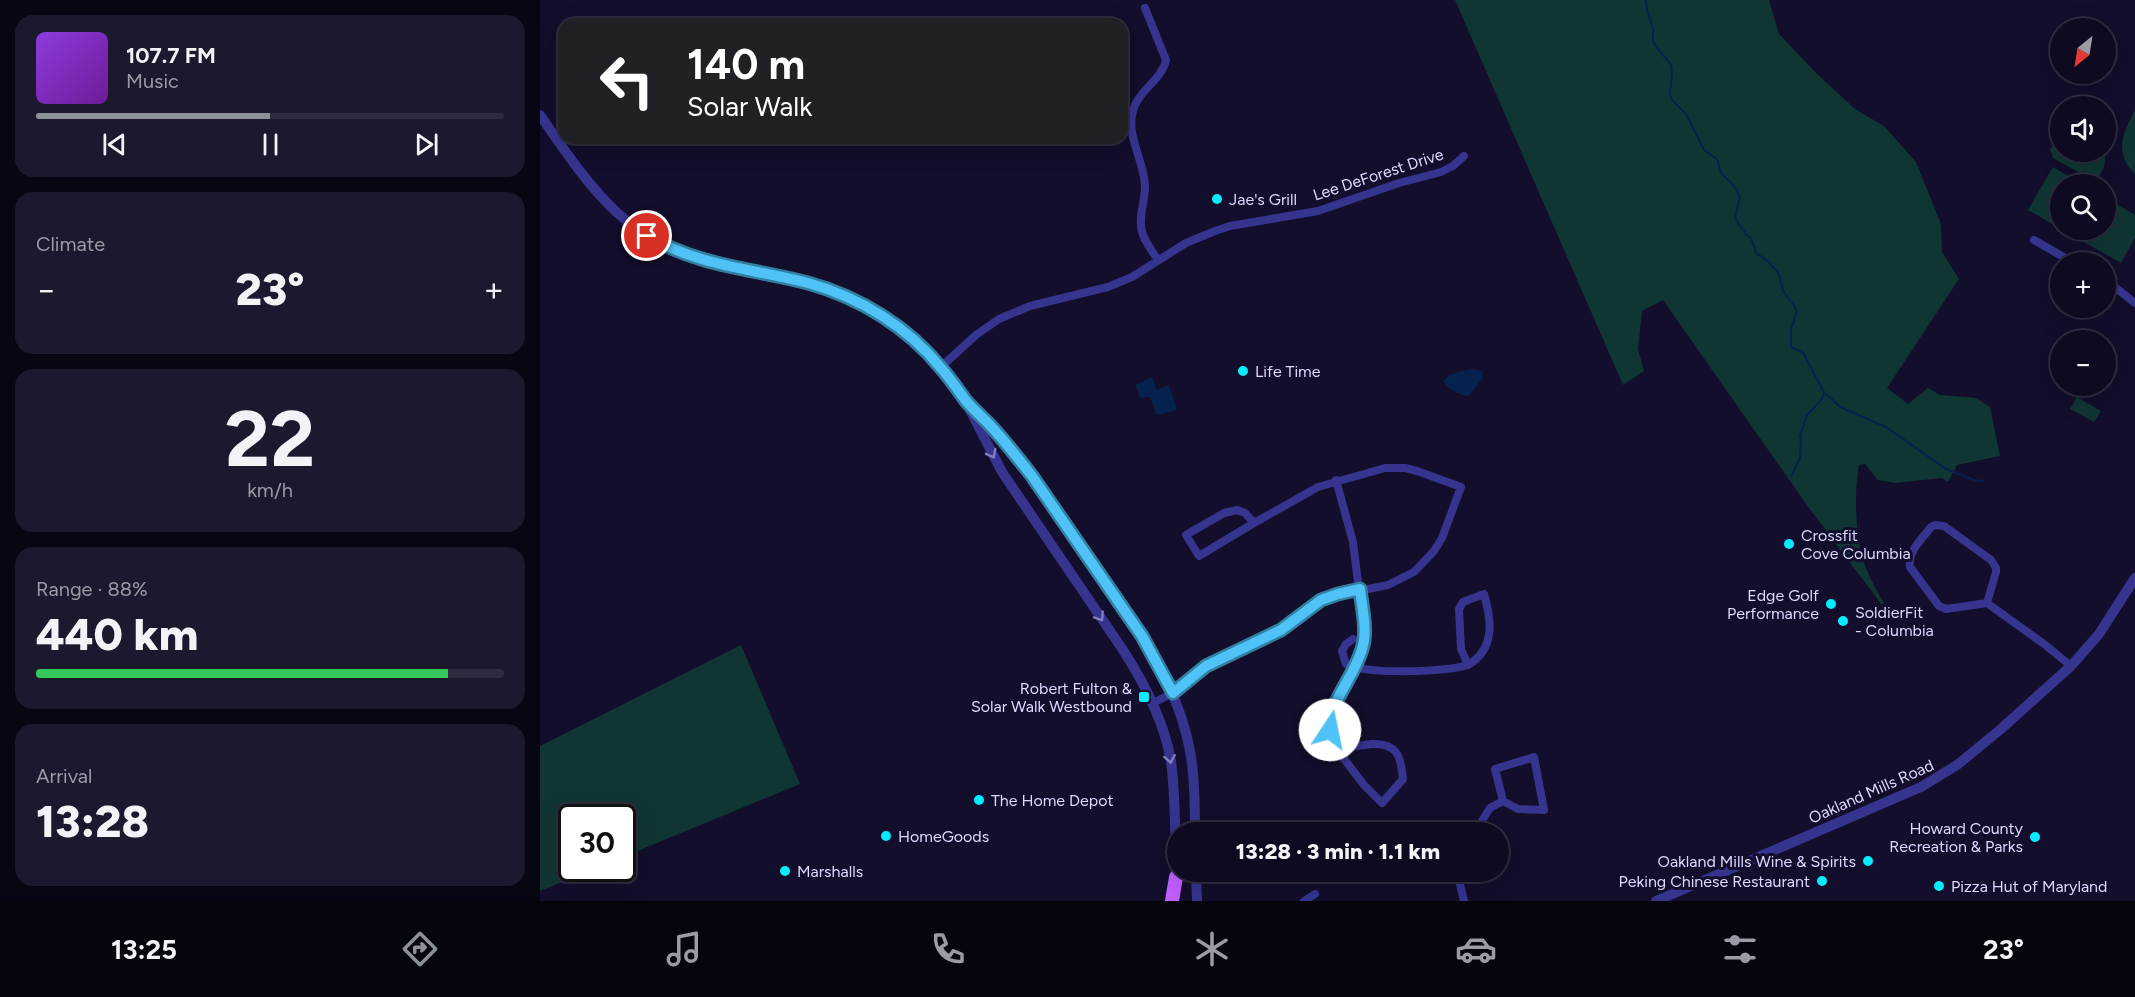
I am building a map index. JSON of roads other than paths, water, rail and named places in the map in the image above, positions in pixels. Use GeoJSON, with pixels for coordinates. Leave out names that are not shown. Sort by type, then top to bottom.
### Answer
{"type":"FeatureCollection","features":[{"type":"Feature","properties":{"kind":"main road"},"geometry":{"type":"LineString","coordinates":[[1175,901],[1176,882]]}},
{"type":"Feature","properties":{"kind":"street"},"geometry":{"type":"LineString","coordinates":[[1145,8],[1166,60],[1163,69],[1135,105],[1131,131],[1144,177],[1140,223],[1142,233],[1158,260]]}},
{"type":"Feature","properties":{"kind":"street"},"geometry":{"type":"LineString","coordinates":[[540,115],[558,139]]}},
{"type":"Feature","properties":{"kind":"street"},"geometry":{"type":"LineString","coordinates":[[562,144],[604,201],[617,214],[647,236],[702,261],[808,283],[849,298],[906,333],[941,367],[967,402],[1017,456],[1032,476],[1142,636],[1173,693],[1191,755],[1195,822]]}},
{"type":"Feature","properties":{"kind":"street","name":"Lee DeForest Drive"},"geometry":{"type":"LineString","coordinates":[[941,367],[976,335],[999,320],[1030,306],[1108,287],[1141,273],[1186,243],[1215,231],[1230,226],[1318,211],[1399,183],[1441,172],[1453,166],[1464,156]]}},
{"type":"Feature","properties":{"kind":"street"},"geometry":{"type":"LineString","coordinates":[[2034,240],[2056,252]]}},
{"type":"Feature","properties":{"kind":"street"},"geometry":{"type":"LineString","coordinates":[[2116,288],[2135,303]]}},
{"type":"Feature","properties":{"kind":"street"},"geometry":{"type":"LineString","coordinates":[[967,402],[1002,472],[1124,651],[1153,703],[1162,726],[1171,767],[1174,822]]}},
{"type":"Feature","properties":{"kind":"street"},"geometry":{"type":"LineString","coordinates":[[1153,703],[1173,693],[1206,666],[1281,630],[1321,600],[1338,594],[1395,582],[1421,566],[1442,538],[1461,487],[1405,468],[1385,468],[1336,480],[1318,487],[1199,556],[1186,535],[1231,511],[1245,513],[1254,523]]}},
{"type":"Feature","properties":{"kind":"street"},"geometry":{"type":"LineString","coordinates":[[1336,480],[1350,528],[1360,589],[1364,643],[1331,713],[1331,739],[1338,751],[1364,786],[1382,803],[1403,779],[1399,759],[1389,746],[1383,744],[1354,745],[1338,751]]}},
{"type":"Feature","properties":{"kind":"street"},"geometry":{"type":"LineString","coordinates":[[1987,603],[1996,572],[1991,560],[1944,526],[1931,527],[1910,557],[1910,567],[1942,608],[1987,603],[2071,666]]}},
{"type":"Feature","properties":{"kind":"street","name":"Oakland Mills Road"},"geometry":{"type":"LineString","coordinates":[[1656,901],[1936,779],[1957,765],[2071,666],[2099,634],[2135,578]]}},
{"type":"Feature","properties":{"kind":"street"},"geometry":{"type":"LineString","coordinates":[[1353,639],[1342,651],[1346,664],[1354,668],[1375,671],[1452,668],[1468,665],[1483,652],[1490,635],[1484,594],[1463,602],[1459,609],[1461,649],[1468,665]]}},
{"type":"Feature","properties":{"kind":"street"},"geometry":{"type":"LineString","coordinates":[[1534,757],[1544,810],[1518,809],[1503,801],[1495,769],[1534,757]]}},
{"type":"Feature","properties":{"kind":"street"},"geometry":{"type":"LineString","coordinates":[[1481,822],[1490,808],[1503,801]]}},
{"type":"Feature","properties":{"kind":"street"},"geometry":{"type":"LineString","coordinates":[[1196,882],[1197,901]]}},
{"type":"Feature","properties":{"kind":"street"},"geometry":{"type":"LineString","coordinates":[[1459,882],[1464,901]]}},
{"type":"Feature","properties":{"kind":"street"},"geometry":{"type":"LineString","coordinates":[[1304,901],[1316,894]]}},
{"type":"Feature","properties":{"kind":"water"},"geometry":{"type":"Polygon","coordinates":[[[1473,369],[1482,371],[1483,378],[1469,396],[1454,392],[1443,381],[1452,374],[1473,369]]]}},
{"type":"Feature","properties":{"kind":"water"},"geometry":{"type":"Polygon","coordinates":[[[1153,377],[1156,390],[1169,385],[1177,410],[1158,415],[1150,397],[1140,398],[1135,385],[1153,377]]]}},
{"type":"Feature","properties":{"kind":"waterway"},"geometry":{"type":"LineString","coordinates":[[1646,0],[1653,28],[1653,41],[1671,64],[1670,94],[1672,100],[1686,114],[1704,150],[1717,159],[1721,172],[1736,188],[1739,195],[1736,219],[1746,235],[1751,238],[1756,253],[1769,262],[1779,274],[1783,291],[1795,307],[1797,312],[1791,329],[1791,347],[1803,353],[1824,392],[1840,407],[1886,427],[1946,469],[1974,480],[1983,481]]}},
{"type":"Feature","properties":{"kind":"waterway"},"geometry":{"type":"LineString","coordinates":[[1791,476],[1800,458],[1800,436],[1807,415],[1822,399],[1824,392]]}},
{"type":"Feature","properties":{"kind":"place","name":"Jae's Grill"},"geometry":{"type":"Point","coordinates":[1217,199]}},
{"type":"Feature","properties":{"kind":"place","name":"Life Time"},"geometry":{"type":"Point","coordinates":[1243,371]}},
{"type":"Feature","properties":{"kind":"place","name":"Crossfit Cove Columbia"},"geometry":{"type":"Point","coordinates":[1789,544]}},
{"type":"Feature","properties":{"kind":"place","name":"Edge Golf Performance"},"geometry":{"type":"Point","coordinates":[1831,604]}},
{"type":"Feature","properties":{"kind":"place","name":"SoldierFit - Columbia"},"geometry":{"type":"Point","coordinates":[1843,621]}},
{"type":"Feature","properties":{"kind":"place","name":"Robert Fulton & Solar Walk Westbound"},"geometry":{"type":"Point","coordinates":[1144,697]}},
{"type":"Feature","properties":{"kind":"place","name":"The Home Depot"},"geometry":{"type":"Point","coordinates":[979,800]}},
{"type":"Feature","properties":{"kind":"place","name":"HomeGoods"},"geometry":{"type":"Point","coordinates":[886,836]}},
{"type":"Feature","properties":{"kind":"place","name":"Howard County Recreation & Parks"},"geometry":{"type":"Point","coordinates":[2035,837]}},
{"type":"Feature","properties":{"kind":"place","name":"Oakland Mills Wine & Spirits"},"geometry":{"type":"Point","coordinates":[1868,861]}},
{"type":"Feature","properties":{"kind":"place","name":"Marshalls"},"geometry":{"type":"Point","coordinates":[785,871]}},
{"type":"Feature","properties":{"kind":"place","name":"Peking Chinese Restaurant"},"geometry":{"type":"Point","coordinates":[1822,881]}},
{"type":"Feature","properties":{"kind":"place","name":"Pizza Hut of Maryland"},"geometry":{"type":"Point","coordinates":[1939,886]}}]}
